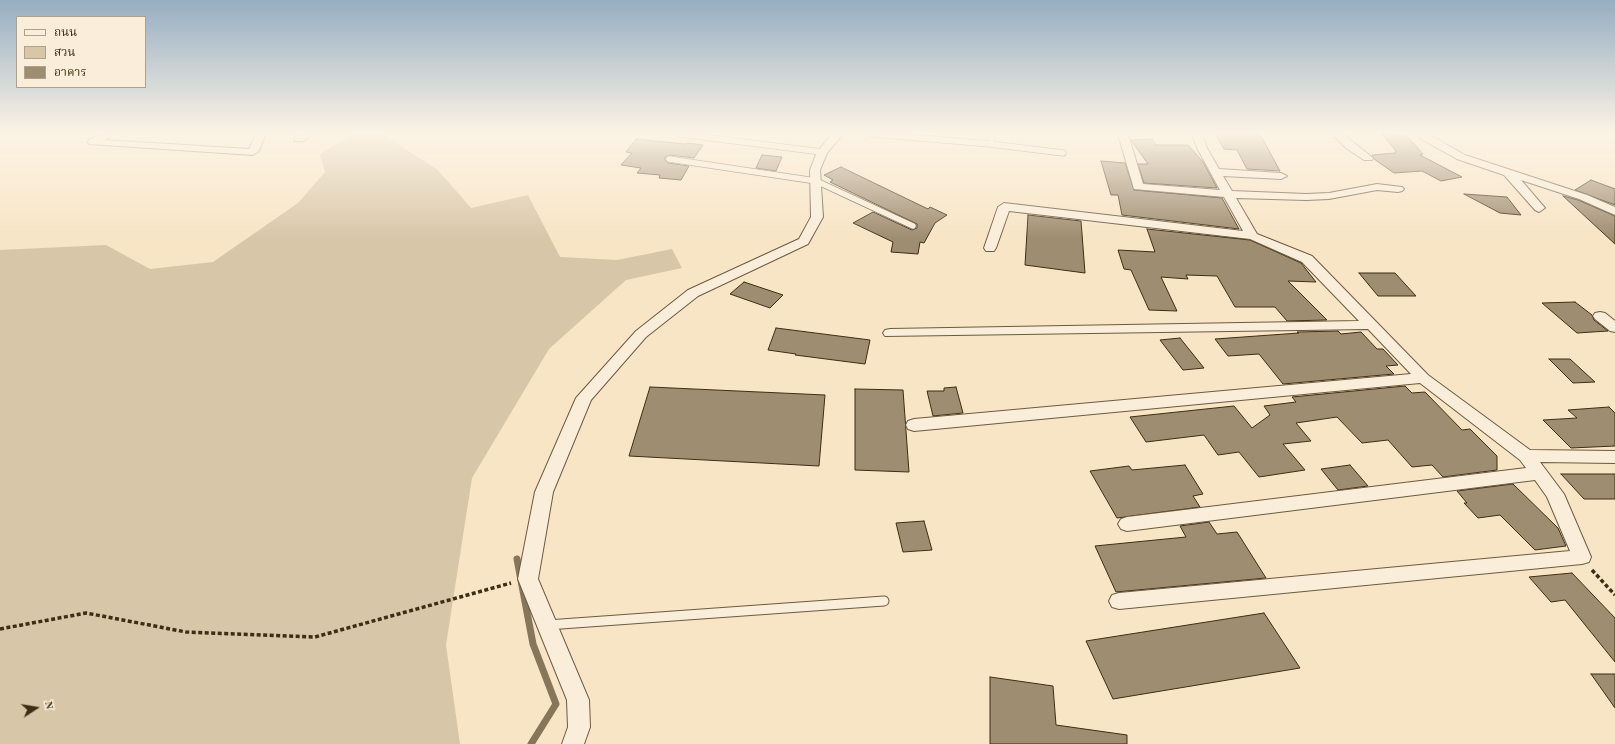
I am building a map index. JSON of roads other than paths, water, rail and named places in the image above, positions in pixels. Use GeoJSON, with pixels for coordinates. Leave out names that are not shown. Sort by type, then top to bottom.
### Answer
{"type":"FeatureCollection","features":[{"type":"Feature","properties":{"kind":"street"},"geometry":{"type":"LineString","coordinates":[[573,744],[579,727],[578,700],[528,579],[544,492],[584,398],[641,334],[693,293],[804,241],[817,217],[815,169]]}},
{"type":"Feature","properties":{"kind":"street"},"geometry":{"type":"LineString","coordinates":[[1133,169],[1138,187],[1229,194],[1329,196],[1377,187],[1398,189]]}},
{"type":"Feature","properties":{"kind":"street"},"geometry":{"type":"LineString","coordinates":[[1214,169],[1252,236]]}},
{"type":"Feature","properties":{"kind":"street"},"geometry":{"type":"LineString","coordinates":[[1499,169],[1583,196],[1615,212]]}},
{"type":"Feature","properties":{"kind":"street"},"geometry":{"type":"LineString","coordinates":[[1506,171],[1539,208]]}},
{"type":"Feature","properties":{"kind":"street"},"geometry":{"type":"LineString","coordinates":[[1216,172],[1281,176]]}},
{"type":"Feature","properties":{"kind":"street"},"geometry":{"type":"LineString","coordinates":[[990,248],[1004,207],[1252,236],[1307,259],[1423,378],[1526,456],[1555,494],[1582,557],[1119,601]]}},
{"type":"Feature","properties":{"kind":"street"},"geometry":{"type":"LineString","coordinates":[[1600,316],[1615,328]]}},
{"type":"Feature","properties":{"kind":"street"},"geometry":{"type":"LineString","coordinates":[[890,332],[1373,325]]}},
{"type":"Feature","properties":{"kind":"street"},"geometry":{"type":"LineString","coordinates":[[914,425],[1423,378]]}},
{"type":"Feature","properties":{"kind":"street"},"geometry":{"type":"LineString","coordinates":[[1526,456],[1615,457]]}},
{"type":"Feature","properties":{"kind":"street"},"geometry":{"type":"LineString","coordinates":[[1127,524],[1540,473]]}},
{"type":"Feature","properties":{"kind":"lane"},"geometry":{"type":"LineString","coordinates":[[738,169],[816,181],[914,226]]}},
{"type":"Feature","properties":{"kind":"lane"},"geometry":{"type":"LineString","coordinates":[[547,625],[884,601]]}},
{"type":"Feature","properties":{"kind":"waterway"},"geometry":{"type":"LineString","coordinates":[[517,559],[533,644],[556,704],[531,744]]}}]}
